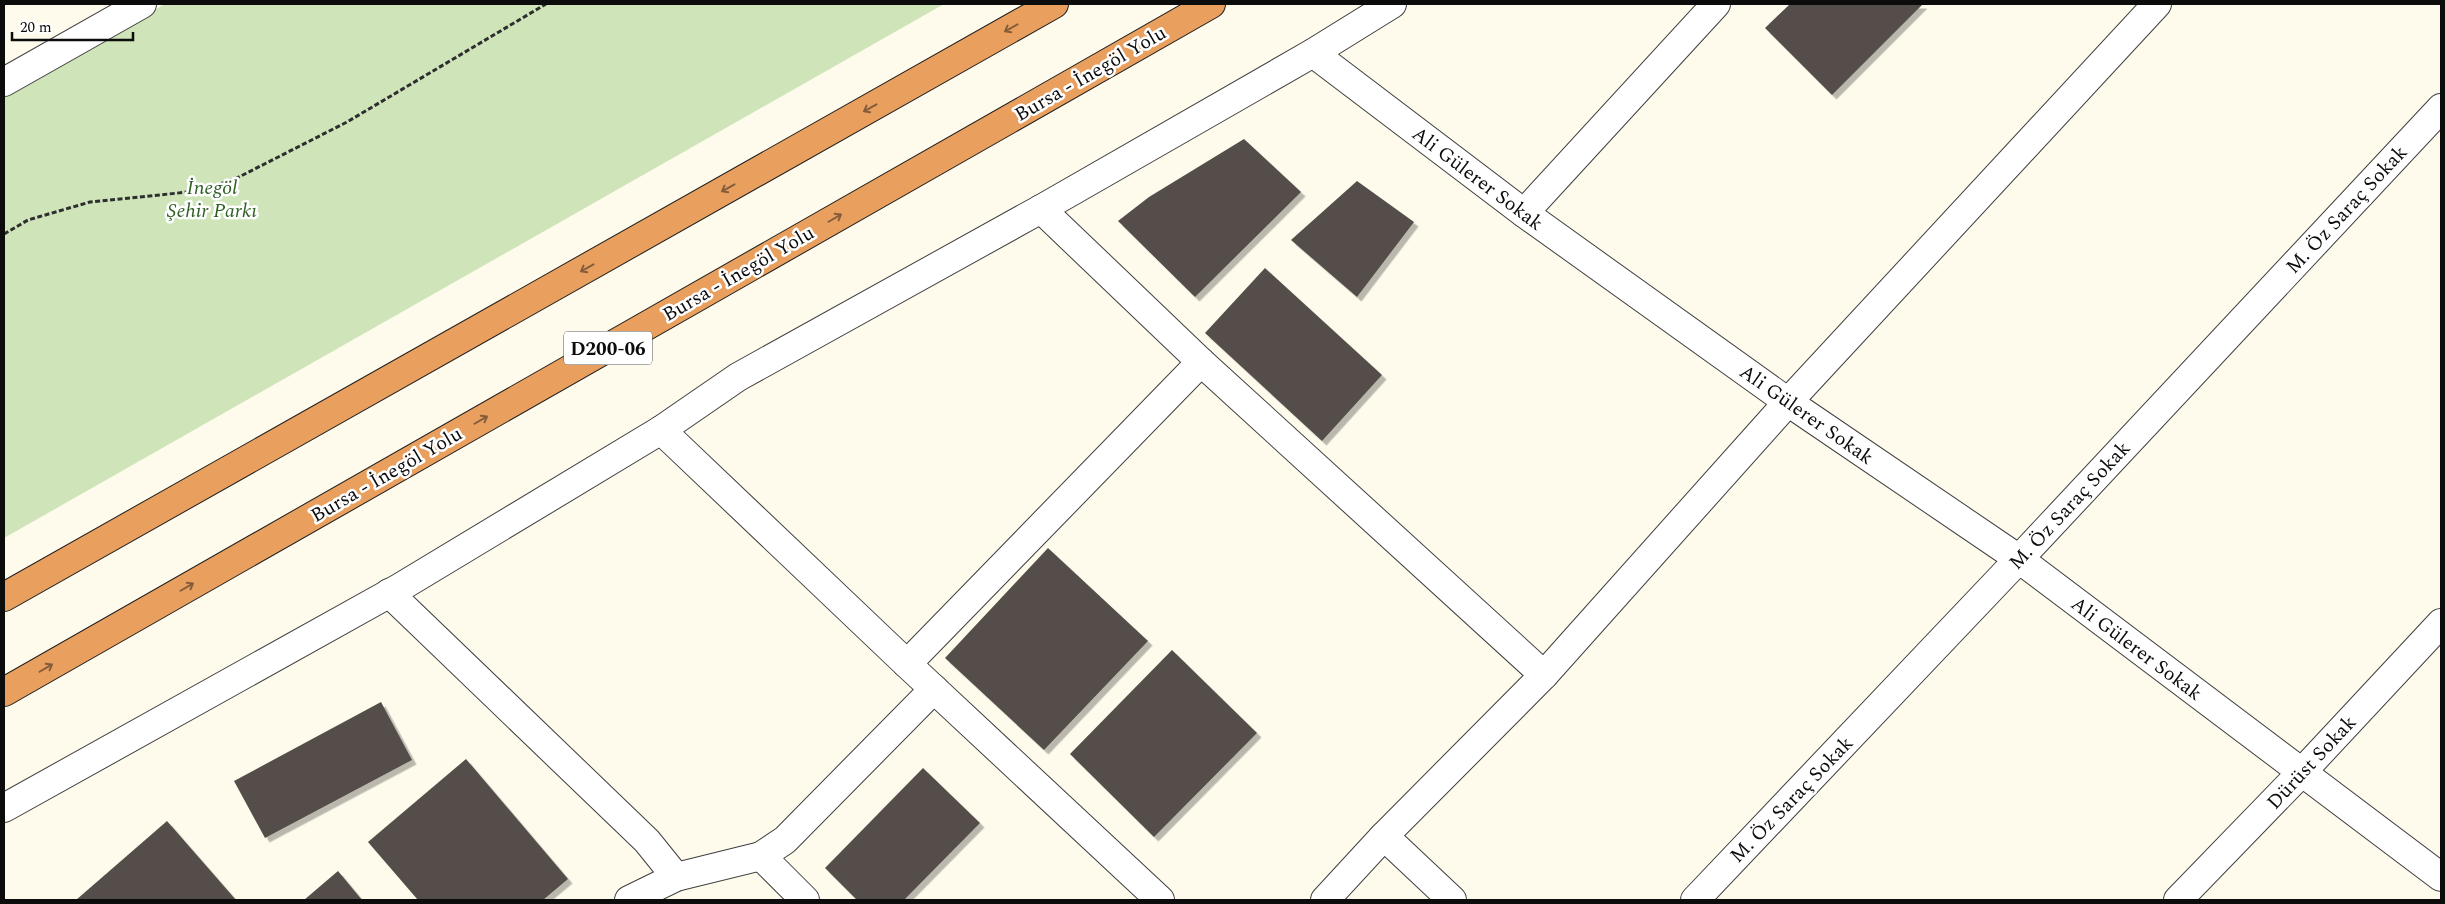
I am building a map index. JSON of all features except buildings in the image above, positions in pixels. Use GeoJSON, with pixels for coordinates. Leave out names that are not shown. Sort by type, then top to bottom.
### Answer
{"type":"FeatureCollection","features":[{"type":"Feature","properties":{"kind":"highway"},"geometry":{"type":"LineString","coordinates":[[4,597],[1054,4]]}},
{"type":"Feature","properties":{"kind":"highway","name":"Bursa - İnegöl Yolu"},"geometry":{"type":"LineString","coordinates":[[4,692],[1211,4]]}},
{"type":"Feature","properties":{"kind":"street"},"geometry":{"type":"LineString","coordinates":[[4,82],[142,4]]}},
{"type":"Feature","properties":{"kind":"street"},"geometry":{"type":"LineString","coordinates":[[4,808],[389,593],[660,430],[738,377],[1041,210],[1313,53],[1392,4]]}},
{"type":"Feature","properties":{"kind":"street"},"geometry":{"type":"LineString","coordinates":[[1524,213],[1716,4]]}},
{"type":"Feature","properties":{"kind":"street"},"geometry":{"type":"LineString","coordinates":[[1325,900],[1384,836],[1544,675],[1788,402],[2157,4]]}},
{"type":"Feature","properties":{"kind":"street","name":"Ali Gülerer Sokak"},"geometry":{"type":"LineString","coordinates":[[1313,53],[1524,213],[1788,402],[2019,559],[2441,877]]}},
{"type":"Feature","properties":{"kind":"street","name":"M. Öz Saraç Sokak"},"geometry":{"type":"LineString","coordinates":[[1695,900],[2019,559],[2441,108]]}},
{"type":"Feature","properties":{"kind":"street"},"geometry":{"type":"LineString","coordinates":[[1041,210],[1201,362],[1544,675]]}},
{"type":"Feature","properties":{"kind":"street"},"geometry":{"type":"LineString","coordinates":[[906,664],[1201,362]]}},
{"type":"Feature","properties":{"kind":"street"},"geometry":{"type":"LineString","coordinates":[[660,430],[906,664],[1160,900]]}},
{"type":"Feature","properties":{"kind":"street"},"geometry":{"type":"LineString","coordinates":[[389,593],[647,841],[676,877]]}},
{"type":"Feature","properties":{"kind":"street","name":"Dürüst Sokak"},"geometry":{"type":"LineString","coordinates":[[2178,900],[2302,772],[2441,623]]}},
{"type":"Feature","properties":{"kind":"street"},"geometry":{"type":"LineString","coordinates":[[629,900],[676,877],[760,856],[786,840],[934,689]]}},
{"type":"Feature","properties":{"kind":"street"},"geometry":{"type":"LineString","coordinates":[[1384,836],[1452,900]]}},
{"type":"Feature","properties":{"kind":"street"},"geometry":{"type":"LineString","coordinates":[[760,856],[805,900]]}},
{"type":"Feature","properties":{"kind":"path"},"geometry":{"type":"LineString","coordinates":[[4,234],[28,220],[90,202],[198,191],[236,179],[347,122],[546,4]]}},
{"type":"Feature","properties":{"kind":"green space","name":"İnegöl Şehir Parkı"},"geometry":{"type":"Polygon","coordinates":[[[165,4],[944,4],[4,538],[4,95],[165,4]]]}}]}
